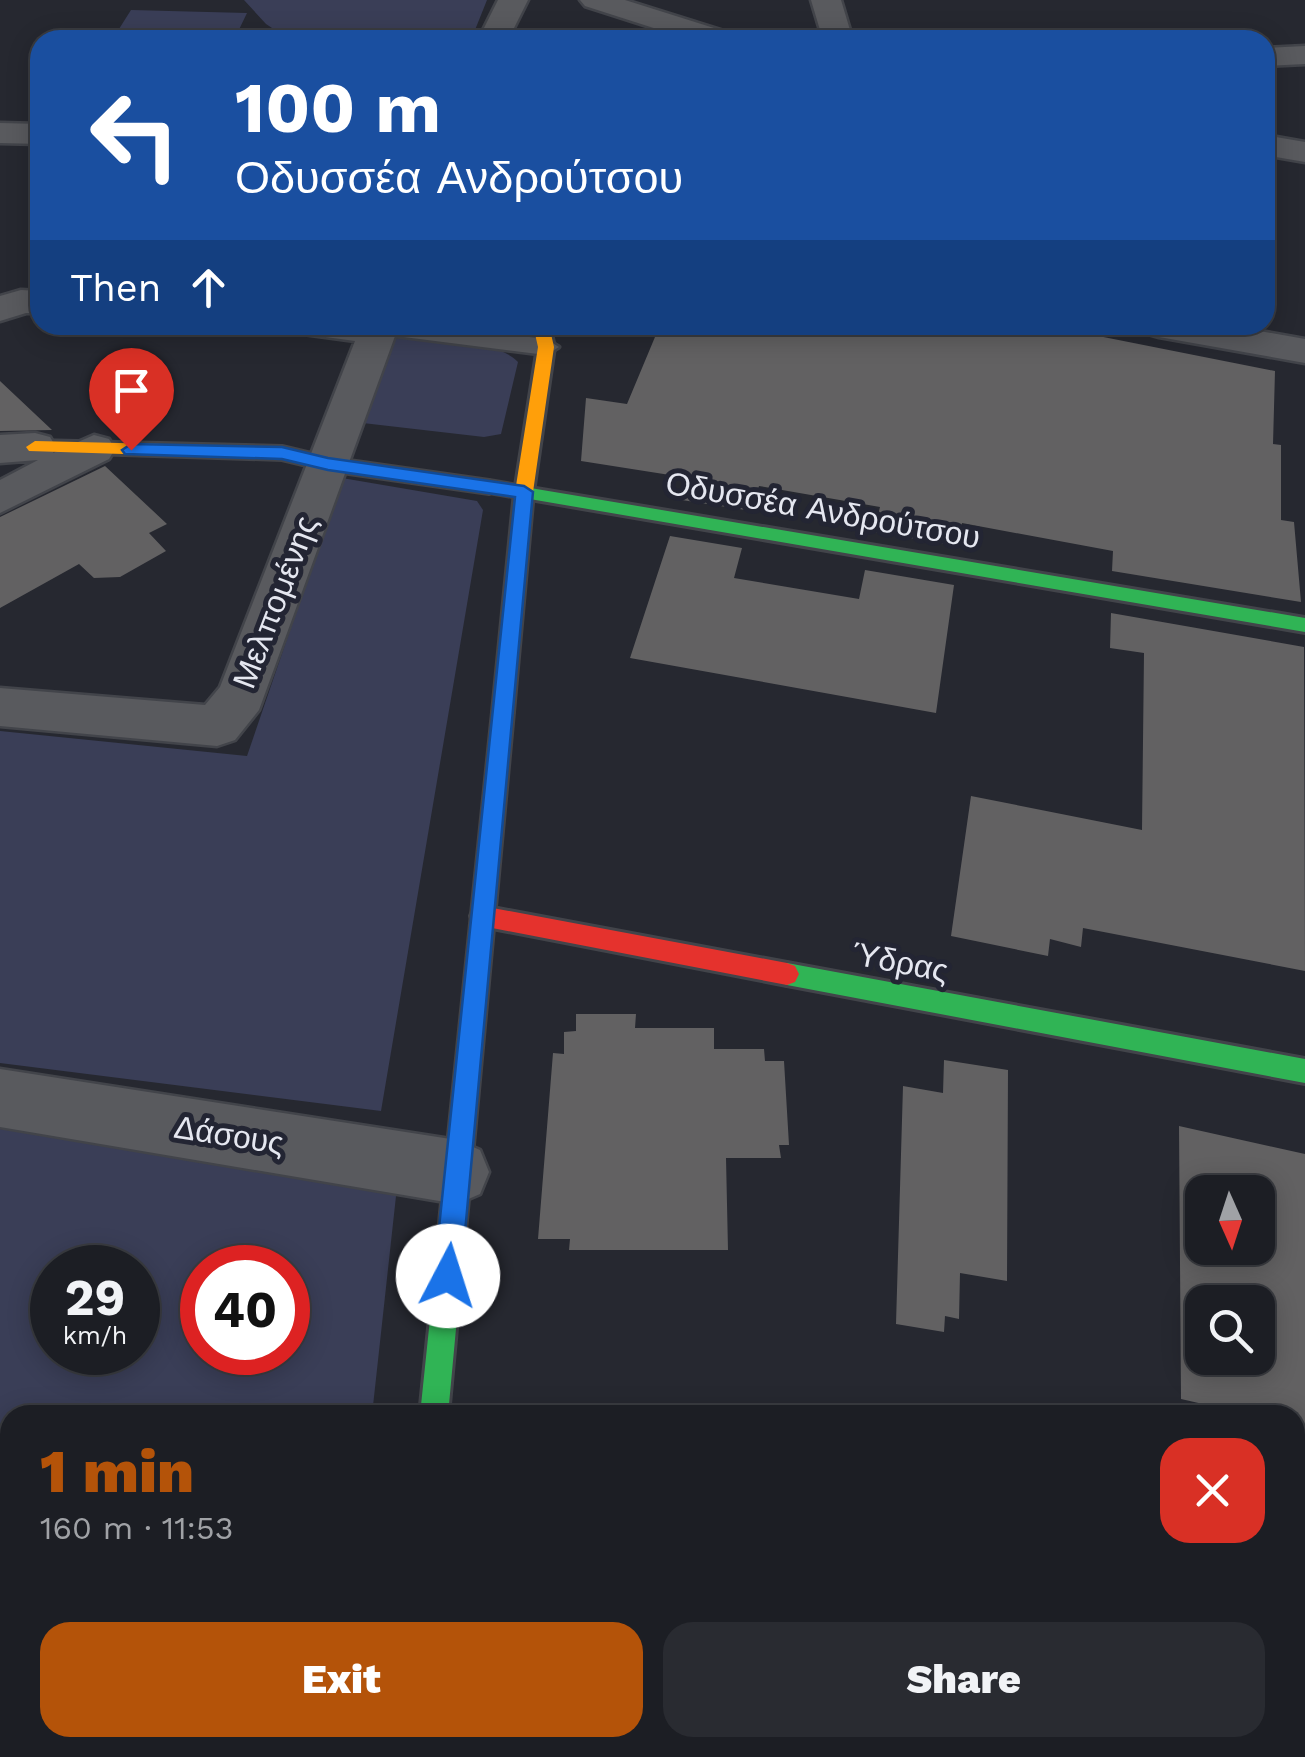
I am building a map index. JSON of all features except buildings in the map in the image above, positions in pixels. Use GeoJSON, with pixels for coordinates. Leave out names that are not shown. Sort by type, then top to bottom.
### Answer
{"type":"FeatureCollection","features":[{"type":"Feature","properties":{"kind":"street"},"geometry":{"type":"LineString","coordinates":[[498,30],[512,0]]}},
{"type":"Feature","properties":{"kind":"street"},"geometry":{"type":"LineString","coordinates":[[595,0],[690,30]]}},
{"type":"Feature","properties":{"kind":"street"},"geometry":{"type":"LineString","coordinates":[[826,0],[835,30]]}},
{"type":"Feature","properties":{"kind":"street"},"geometry":{"type":"LineString","coordinates":[[1275,56],[1305,55]]}},
{"type":"Feature","properties":{"kind":"street"},"geometry":{"type":"LineString","coordinates":[[0,133],[30,134]]}},
{"type":"Feature","properties":{"kind":"street"},"geometry":{"type":"LineString","coordinates":[[1275,147],[1305,152]]}},
{"type":"Feature","properties":{"kind":"street","name":"Μελπομένης"},"geometry":{"type":"LineString","coordinates":[[0,706],[217,726],[241,696],[376,335]]}},
{"type":"Feature","properties":{"kind":"street"},"geometry":{"type":"LineString","coordinates":[[1215,335],[1305,351]]}},
{"type":"Feature","properties":{"kind":"street"},"geometry":{"type":"LineString","coordinates":[[435,1405],[524,492],[544,336]]}},
{"type":"Feature","properties":{"kind":"street","name":"Οδυσσέα Ανδρούτσου"},"geometry":{"type":"LineString","coordinates":[[18,448],[282,453],[328,464],[524,492],[1305,626]]}},
{"type":"Feature","properties":{"kind":"street"},"geometry":{"type":"LineString","coordinates":[[0,498],[94,449]]}},
{"type":"Feature","properties":{"kind":"street","name":"Ύδρας"},"geometry":{"type":"LineString","coordinates":[[482,916],[1305,1072]]}},
{"type":"Feature","properties":{"kind":"street","name":"Δάσους"},"geometry":{"type":"LineString","coordinates":[[0,1098],[458,1172]]}},
{"type":"Feature","properties":{"kind":"shaded area"},"geometry":{"type":"Polygon","coordinates":[[[244,0],[487,0],[475,30],[275,30],[244,0]]]}},
{"type":"Feature","properties":{"kind":"shaded area"},"geometry":{"type":"Polygon","coordinates":[[[131,10],[247,13],[239,30],[118,30],[131,10]]]}},
{"type":"Feature","properties":{"kind":"shaded area"},"geometry":{"type":"Polygon","coordinates":[[[393,338],[477,345],[508,354],[518,362],[501,434],[484,437],[354,422],[393,338]]]}},
{"type":"Feature","properties":{"kind":"shaded area"},"geometry":{"type":"Polygon","coordinates":[[[342,478],[477,501],[483,510],[381,1111],[0,1063],[0,731],[247,756],[342,478]]]}},
{"type":"Feature","properties":{"kind":"shaded area"},"geometry":{"type":"Polygon","coordinates":[[[0,1129],[397,1187],[373,1405],[0,1405],[0,1129]]]}},
{"type":"Feature","properties":{"kind":"traffic: fast"},"geometry":{"type":"LineString","coordinates":[[489,487],[1305,625]]}},
{"type":"Feature","properties":{"kind":"traffic: fast"},"geometry":{"type":"LineString","coordinates":[[435,1405],[503,712]]}},
{"type":"Feature","properties":{"kind":"traffic: fast"},"geometry":{"type":"LineString","coordinates":[[787,974],[1305,1071]]}},
{"type":"Feature","properties":{"kind":"traffic: slow"},"geometry":{"type":"LineString","coordinates":[[503,712],[524,492],[546,347],[543,335]]}},
{"type":"Feature","properties":{"kind":"traffic: slow"},"geometry":{"type":"LineString","coordinates":[[35,447],[282,453],[328,464],[489,487]]}},
{"type":"Feature","properties":{"kind":"traffic: jam"},"geometry":{"type":"LineString","coordinates":[[482,916],[787,974]]}},
{"type":"Feature","properties":{"kind":"route"},"geometry":{"type":"LineString","coordinates":[[131,450],[282,453],[328,464],[524,492],[448,1276]]}}]}
